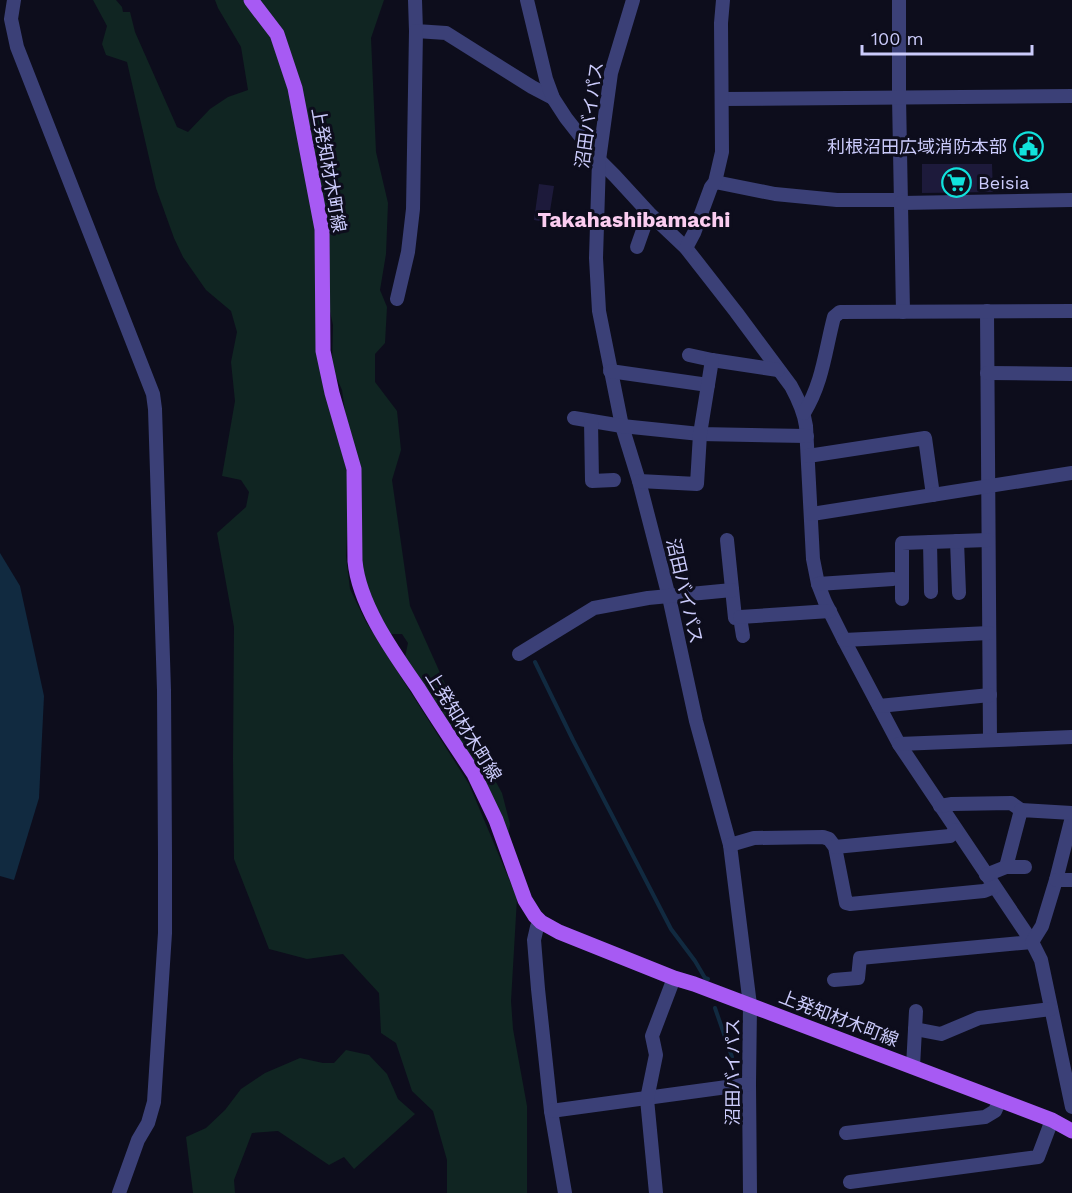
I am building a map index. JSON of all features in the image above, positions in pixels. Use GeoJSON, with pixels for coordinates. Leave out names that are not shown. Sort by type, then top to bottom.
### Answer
{"type":"FeatureCollection","features":[{"type":"Feature","properties":{"kind":"main road","name":"上発知材木町線"},"geometry":{"type":"LineString","coordinates":[[251,0],[277,34],[295,88],[322,229],[323,351],[332,393],[354,469],[355,561],[364,601],[394,653],[481,787],[530,910],[542,922],[559,932],[674,978],[1052,1120],[1072,1131]]}},
{"type":"Feature","properties":{"kind":"street"},"geometry":{"type":"LineString","coordinates":[[14,0],[11,19],[16,47],[149,383],[156,410],[164,690],[165,933],[154,1101],[148,1123],[138,1140],[119,1193]]}},
{"type":"Feature","properties":{"kind":"street"},"geometry":{"type":"LineString","coordinates":[[397,299],[408,252],[413,209],[415,0]]}},
{"type":"Feature","properties":{"kind":"street"},"geometry":{"type":"LineString","coordinates":[[527,0],[552,98],[599,160],[686,248],[791,386],[804,413],[813,559],[818,584],[844,640],[899,744],[1032,942],[1041,960],[1072,1107]]}},
{"type":"Feature","properties":{"kind":"street","name":"沼田バイパス"},"geometry":{"type":"LineString","coordinates":[[633,0],[611,73],[599,160],[596,258],[599,311],[622,426],[639,481],[669,597],[696,721],[730,845],[750,1005],[750,1193]]}},
{"type":"Feature","properties":{"kind":"street"},"geometry":{"type":"LineString","coordinates":[[686,248],[715,182],[722,152],[721,23],[723,0]]}},
{"type":"Feature","properties":{"kind":"street"},"geometry":{"type":"LineString","coordinates":[[899,0],[903,312]]}},
{"type":"Feature","properties":{"kind":"street"},"geometry":{"type":"LineString","coordinates":[[416,31],[446,33],[552,98]]}},
{"type":"Feature","properties":{"kind":"street"},"geometry":{"type":"LineString","coordinates":[[722,99],[1072,96]]}},
{"type":"Feature","properties":{"kind":"street"},"geometry":{"type":"LineString","coordinates":[[715,182],[775,194],[837,200],[901,202],[1072,200]]}},
{"type":"Feature","properties":{"kind":"street"},"geometry":{"type":"LineString","coordinates":[[637,247],[649,213]]}},
{"type":"Feature","properties":{"kind":"street"},"geometry":{"type":"LineString","coordinates":[[987,311],[990,740]]}},
{"type":"Feature","properties":{"kind":"street"},"geometry":{"type":"LineString","coordinates":[[804,413],[824,366],[834,317],[840,312],[1072,311]]}},
{"type":"Feature","properties":{"kind":"street"},"geometry":{"type":"LineString","coordinates":[[689,355],[778,370]]}},
{"type":"Feature","properties":{"kind":"street"},"geometry":{"type":"LineString","coordinates":[[639,481],[697,484],[700,434],[712,360]]}},
{"type":"Feature","properties":{"kind":"street"},"geometry":{"type":"LineString","coordinates":[[610,371],[708,385]]}},
{"type":"Feature","properties":{"kind":"street"},"geometry":{"type":"LineString","coordinates":[[987,373],[1072,374]]}},
{"type":"Feature","properties":{"kind":"street"},"geometry":{"type":"LineString","coordinates":[[574,418],[622,426],[700,434],[807,436]]}},
{"type":"Feature","properties":{"kind":"street"},"geometry":{"type":"LineString","coordinates":[[591,421],[592,481],[614,480]]}},
{"type":"Feature","properties":{"kind":"street"},"geometry":{"type":"LineString","coordinates":[[808,456],[925,438],[933,495]]}},
{"type":"Feature","properties":{"kind":"street"},"geometry":{"type":"LineString","coordinates":[[812,514],[1072,473]]}},
{"type":"Feature","properties":{"kind":"street"},"geometry":{"type":"LineString","coordinates":[[727,540],[735,618],[830,611]]}},
{"type":"Feature","properties":{"kind":"street"},"geometry":{"type":"LineString","coordinates":[[902,598],[902,543],[988,540]]}},
{"type":"Feature","properties":{"kind":"street"},"geometry":{"type":"LineString","coordinates":[[957,541],[959,593]]}},
{"type":"Feature","properties":{"kind":"street"},"geometry":{"type":"LineString","coordinates":[[930,542],[931,592]]}},
{"type":"Feature","properties":{"kind":"street"},"geometry":{"type":"LineString","coordinates":[[818,584],[893,579]]}},
{"type":"Feature","properties":{"kind":"street"},"geometry":{"type":"LineString","coordinates":[[519,654],[594,608],[648,598],[732,590]]}},
{"type":"Feature","properties":{"kind":"street"},"geometry":{"type":"LineString","coordinates":[[740,617],[743,636]]}},
{"type":"Feature","properties":{"kind":"street"},"geometry":{"type":"LineString","coordinates":[[844,640],[989,633]]}},
{"type":"Feature","properties":{"kind":"street"},"geometry":{"type":"LineString","coordinates":[[879,706],[990,695]]}},
{"type":"Feature","properties":{"kind":"street"},"geometry":{"type":"LineString","coordinates":[[899,744],[1072,737]]}},
{"type":"Feature","properties":{"kind":"street"},"geometry":{"type":"LineString","coordinates":[[940,806],[1011,803],[1021,810],[1072,815],[1042,926],[1032,942]]}},
{"type":"Feature","properties":{"kind":"street"},"geometry":{"type":"LineString","coordinates":[[730,845],[754,838],[829,838],[835,847],[848,904],[984,891],[990,881],[1006,867],[1021,810]]}},
{"type":"Feature","properties":{"kind":"street"},"geometry":{"type":"LineString","coordinates":[[835,847],[950,836],[956,830]]}},
{"type":"Feature","properties":{"kind":"street"},"geometry":{"type":"LineString","coordinates":[[1006,867],[1024,867]]}},
{"type":"Feature","properties":{"kind":"street"},"geometry":{"type":"LineString","coordinates":[[1056,880],[1072,880]]}},
{"type":"Feature","properties":{"kind":"street"},"geometry":{"type":"LineString","coordinates":[[542,922],[537,927],[534,939],[537,989],[551,1111],[565,1193]]}},
{"type":"Feature","properties":{"kind":"street"},"geometry":{"type":"LineString","coordinates":[[834,980],[858,978],[860,958],[1032,942]]}},
{"type":"Feature","properties":{"kind":"street"},"geometry":{"type":"LineString","coordinates":[[656,1193],[647,1099],[656,1054],[652,1036],[674,978]]}},
{"type":"Feature","properties":{"kind":"street"},"geometry":{"type":"LineString","coordinates":[[915,1029],[941,1034],[979,1018],[1051,1009]]}},
{"type":"Feature","properties":{"kind":"street"},"geometry":{"type":"LineString","coordinates":[[913,1067],[916,1011]]}},
{"type":"Feature","properties":{"kind":"street"},"geometry":{"type":"LineString","coordinates":[[551,1111],[749,1084]]}},
{"type":"Feature","properties":{"kind":"street"},"geometry":{"type":"LineString","coordinates":[[846,1133],[985,1117],[995,1111],[1000,1101]]}},
{"type":"Feature","properties":{"kind":"street"},"geometry":{"type":"LineString","coordinates":[[850,1182],[1038,1157],[1052,1120]]}},
{"type":"Feature","properties":{"kind":"green space"},"geometry":{"type":"Polygon","coordinates":[[[93,0],[116,0],[123,12],[130,12],[135,32],[177,127],[188,132],[210,109],[228,97],[248,90],[241,47],[215,0],[243,0],[271,36],[291,91],[316,232],[316,352],[347,472],[349,497],[346,556],[350,589],[366,622],[469,784],[517,898],[511,1001],[513,1029],[527,1106],[527,1193],[447,1193],[447,1160],[433,1111],[412,1091],[396,1043],[381,1033],[379,993],[343,954],[307,959],[269,949],[234,859],[234,627],[217,533],[246,507],[249,492],[241,480],[222,476],[235,401],[231,362],[237,332],[231,311],[206,290],[183,257],[174,238],[156,188],[127,62],[106,55],[102,44],[107,26],[93,0]]]}},
{"type":"Feature","properties":{"kind":"green space"},"geometry":{"type":"Polygon","coordinates":[[[258,0],[384,0],[371,38],[376,152],[388,203],[386,254],[380,290],[387,307],[385,343],[375,354],[375,382],[397,411],[401,450],[392,480],[410,606],[459,715],[502,793],[510,824],[508,836],[405,657],[408,643],[402,634],[389,634],[377,614],[360,565],[346,419],[342,390],[332,367],[333,325],[327,298],[300,85],[258,0]]]}},
{"type":"Feature","properties":{"kind":"green space"},"geometry":{"type":"Polygon","coordinates":[[[346,1050],[369,1055],[387,1074],[398,1099],[415,1114],[354,1169],[344,1157],[329,1165],[278,1131],[252,1133],[234,1180],[235,1193],[193,1193],[186,1137],[206,1128],[225,1110],[241,1089],[265,1073],[300,1058],[334,1063],[346,1050]]]}},
{"type":"Feature","properties":{"kind":"water"},"geometry":{"type":"Polygon","coordinates":[[[0,553],[20,586],[44,696],[39,798],[14,880],[0,876],[0,553]]]}},
{"type":"Feature","properties":{"kind":"building","name":"Beisia"},"geometry":{"type":"Polygon","coordinates":[[[922,164],[992,164],[993,192],[922,193],[922,164]]]}},
{"type":"Feature","properties":{"kind":"building"},"geometry":{"type":"Polygon","coordinates":[[[539,184],[554,186],[550,211],[552,212],[551,223],[534,220],[539,184]]]}},
{"type":"Feature","properties":{"kind":"waterway"},"geometry":{"type":"LineString","coordinates":[[535,662],[671,929],[705,978],[708,979]]}},
{"type":"Feature","properties":{"kind":"waterway"},"geometry":{"type":"LineString","coordinates":[[715,1008],[732,1057]]}},
{"type":"Feature","properties":{"kind":"place","name":"利根沼田広域消防本部"},"geometry":{"type":"Point","coordinates":[1028,146]}},
{"type":"Feature","properties":{"kind":"place","name":"Beisia"},"geometry":{"type":"Point","coordinates":[957,182]}},
{"type":"Feature","properties":{"kind":"district","name":"Takahashibamachi"},"geometry":{"type":"Point","coordinates":[634,219]}}]}
